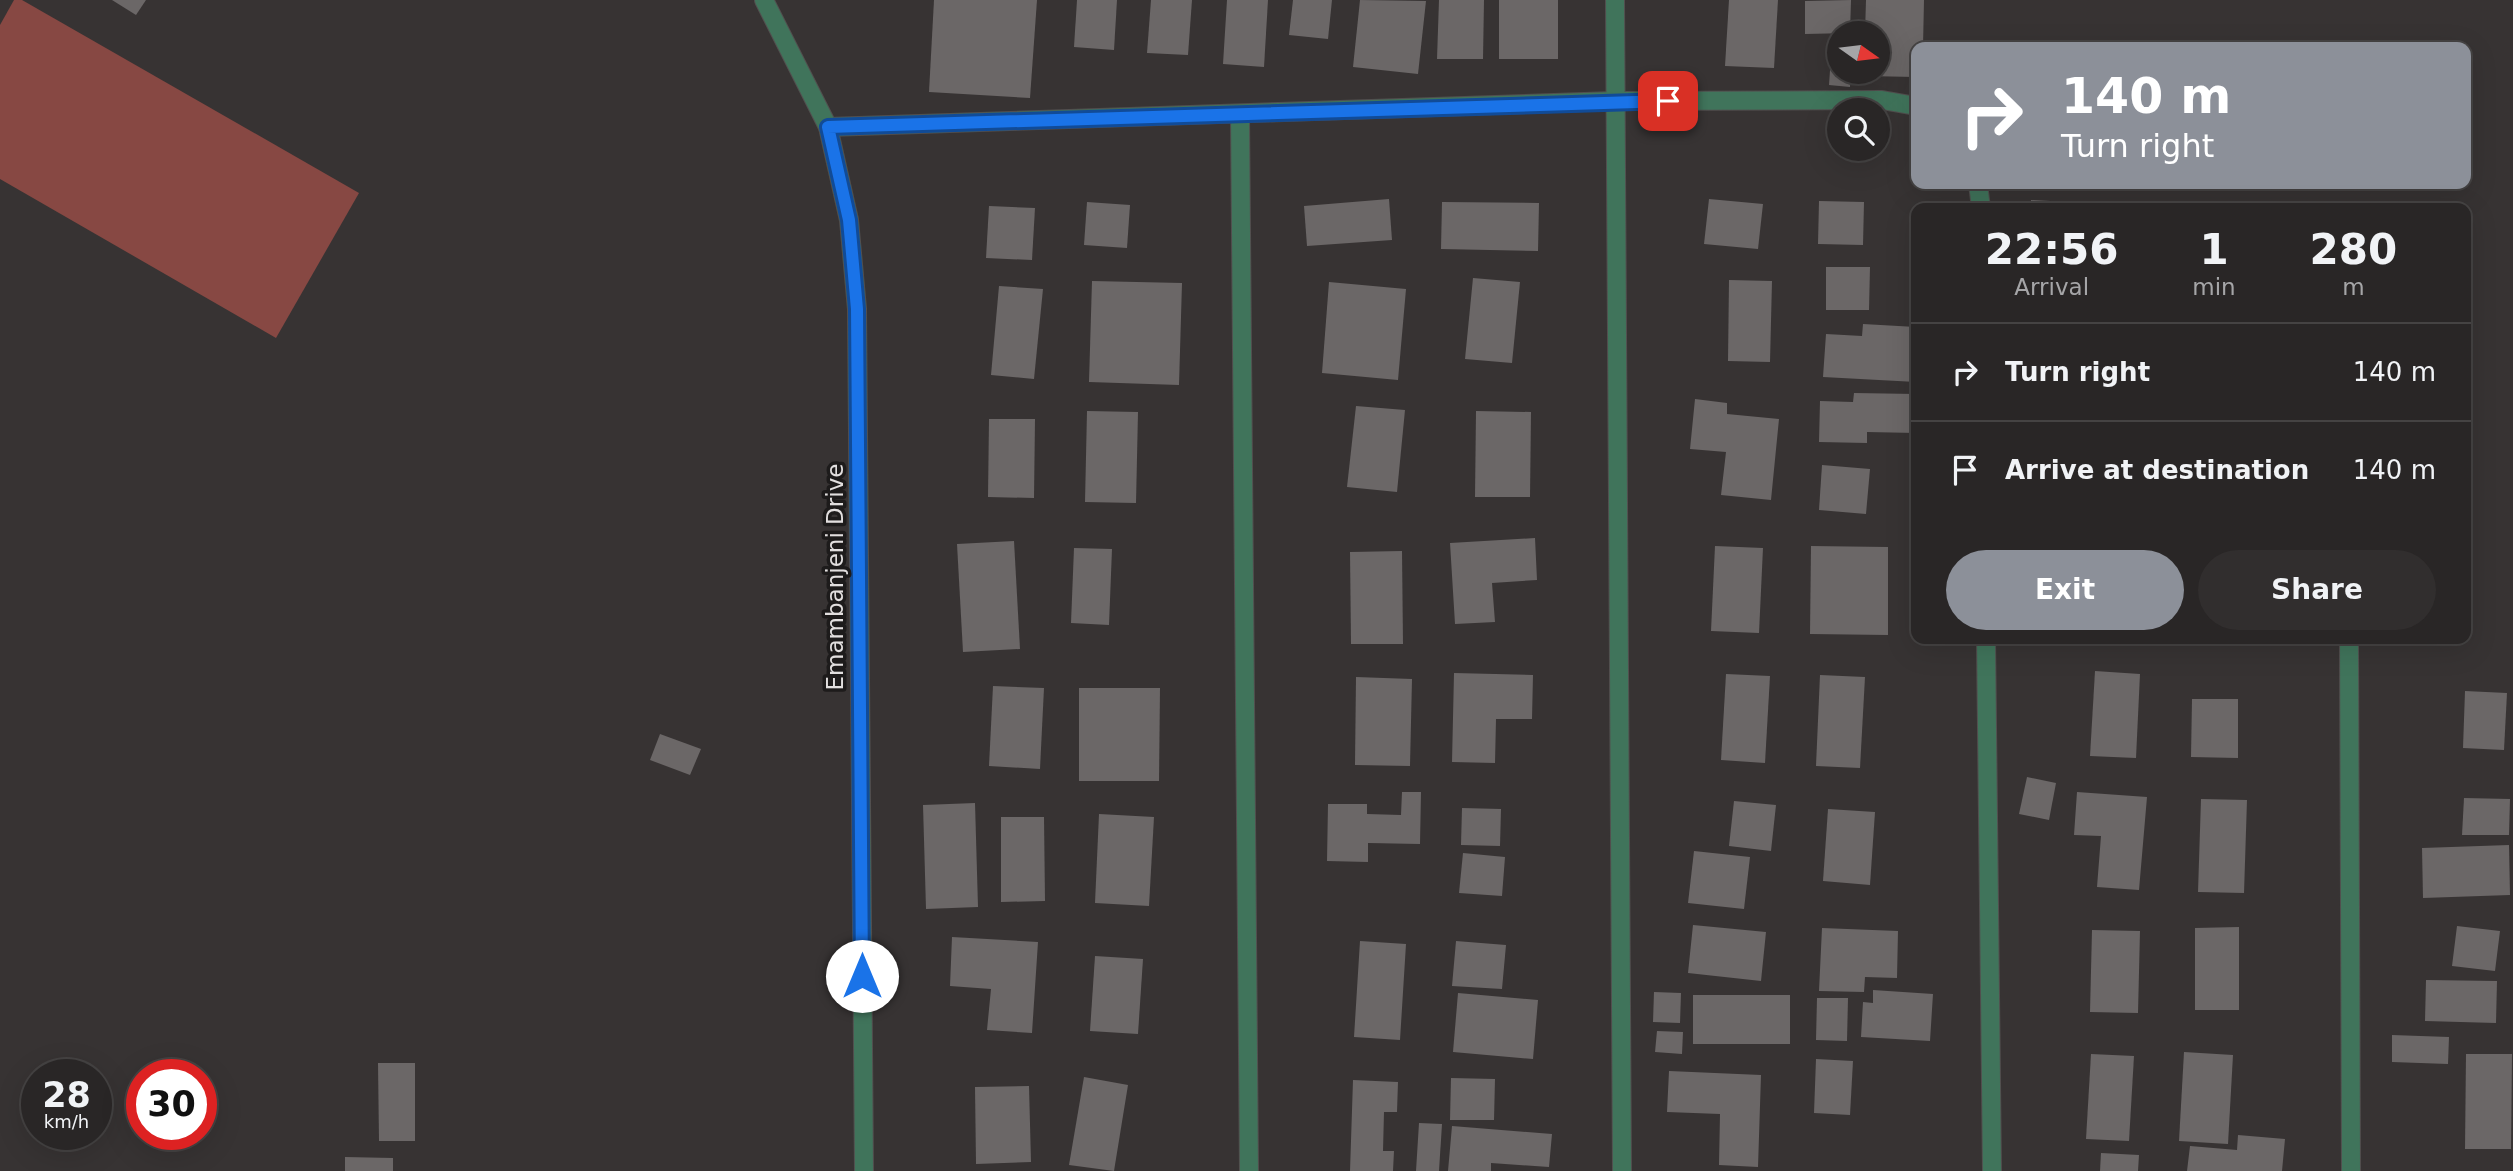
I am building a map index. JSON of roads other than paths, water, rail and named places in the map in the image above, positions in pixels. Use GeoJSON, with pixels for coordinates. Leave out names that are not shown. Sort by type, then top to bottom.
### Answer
{"type":"FeatureCollection","features":[{"type":"Feature","properties":{"kind":"street","name":"Emambanjeni Drive"},"geometry":{"type":"LineString","coordinates":[[764,0],[828,127],[849,220],[857,309],[864,1171]]}},
{"type":"Feature","properties":{"kind":"street"},"geometry":{"type":"LineString","coordinates":[[1615,0],[1622,1171]]}},
{"type":"Feature","properties":{"kind":"street"},"geometry":{"type":"LineString","coordinates":[[828,127],[1614,101],[1882,100],[1911,105]]}},
{"type":"Feature","properties":{"kind":"street"},"geometry":{"type":"LineString","coordinates":[[1240,115],[1249,1171]]}},
{"type":"Feature","properties":{"kind":"street"},"geometry":{"type":"LineString","coordinates":[[1986,644],[1992,1171]]}},
{"type":"Feature","properties":{"kind":"street"},"geometry":{"type":"LineString","coordinates":[[2349,644],[2351,1171]]}}]}
